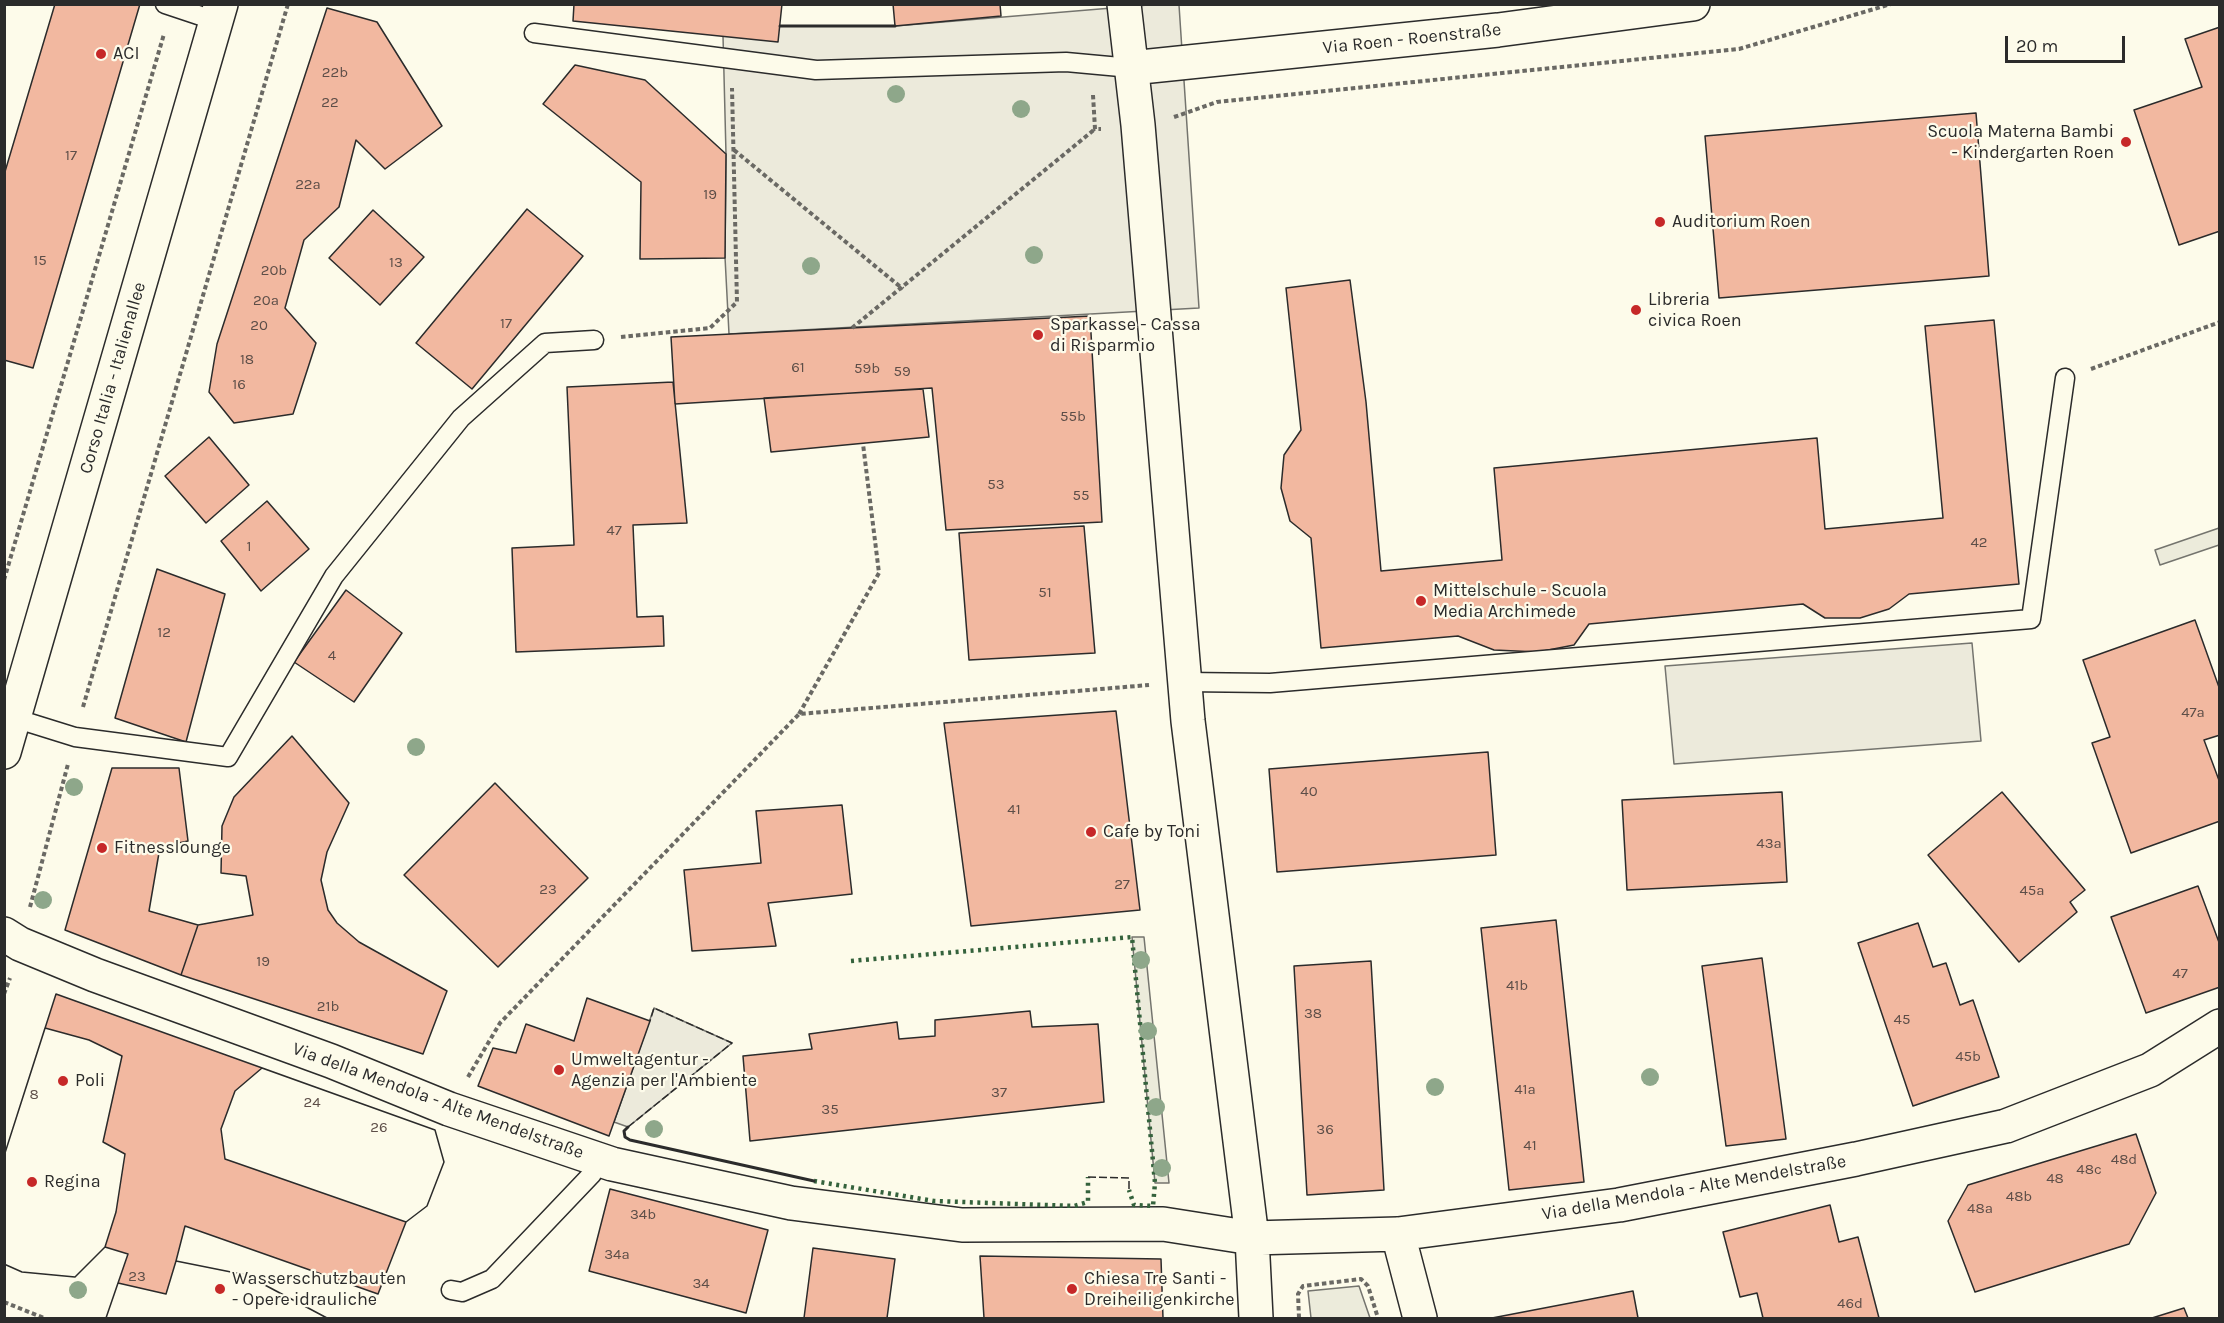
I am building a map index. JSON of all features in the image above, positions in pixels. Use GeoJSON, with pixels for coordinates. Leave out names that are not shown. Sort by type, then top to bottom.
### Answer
{"type":"FeatureCollection","features":[{"type":"Feature","properties":{"kind":"street"},"geometry":{"type":"LineString","coordinates":[[1124,4],[1185,682],[1252,1238],[1256,1318]]}},
{"type":"Feature","properties":{"kind":"street","name":"Via Roen - Roenstraße"},"geometry":{"type":"LineString","coordinates":[[1131,68],[1486,32],[1693,4]]}},
{"type":"Feature","properties":{"kind":"street","name":"Corso Italia - Italienallee"},"geometry":{"type":"LineString","coordinates":[[4,752],[219,13]]}},
{"type":"Feature","properties":{"kind":"street","name":"Via della Mendola - Alte Mendelstraße"},"geometry":{"type":"LineString","coordinates":[[12,939],[95,975],[331,1061],[449,1109],[598,1159],[791,1203],[962,1225],[1163,1224],[1252,1238],[1398,1234],[1618,1205],[1856,1159],[2006,1126],[2150,1070],[2220,1026]]}},
{"type":"Feature","properties":{"kind":"street"},"geometry":{"type":"LineString","coordinates":[[1398,1234],[1420,1318]]}},
{"type":"Feature","properties":{"kind":"lane"},"geometry":{"type":"LineString","coordinates":[[169,6],[219,13]]}},
{"type":"Feature","properties":{"kind":"lane"},"geometry":{"type":"LineString","coordinates":[[534,33],[816,70],[1066,62],[1131,68]]}},
{"type":"Feature","properties":{"kind":"lane"},"geometry":{"type":"LineString","coordinates":[[14,718],[75,737],[228,757],[334,576],[461,418],[545,342],[594,340]]}},
{"type":"Feature","properties":{"kind":"lane"},"geometry":{"type":"LineString","coordinates":[[1185,682],[1270,683],[2031,619],[2065,378]]}},
{"type":"Feature","properties":{"kind":"lane"},"geometry":{"type":"LineString","coordinates":[[451,1290],[462,1292],[492,1279],[592,1174],[598,1159]]}},
{"type":"Feature","properties":{"kind":"path"},"geometry":{"type":"LineString","coordinates":[[12,939],[75,737],[288,4]]}},
{"type":"Feature","properties":{"kind":"path"},"geometry":{"type":"LineString","coordinates":[[1217,102],[1739,49],[1891,4]]}},
{"type":"Feature","properties":{"kind":"path"},"geometry":{"type":"LineString","coordinates":[[4,580],[169,6]]}},
{"type":"Feature","properties":{"kind":"path"},"geometry":{"type":"LineString","coordinates":[[594,340],[710,328],[737,302],[732,60]]}},
{"type":"Feature","properties":{"kind":"path"},"geometry":{"type":"LineString","coordinates":[[852,328],[903,289],[1095,129]]}},
{"type":"Feature","properties":{"kind":"path"},"geometry":{"type":"LineString","coordinates":[[734,150],[903,289]]}},
{"type":"Feature","properties":{"kind":"path"},"geometry":{"type":"LineString","coordinates":[[2065,378],[2220,322]]}},
{"type":"Feature","properties":{"kind":"path"},"geometry":{"type":"LineString","coordinates":[[449,1109],[500,1023],[799,714],[879,573],[863,444]]}},
{"type":"Feature","properties":{"kind":"path"},"geometry":{"type":"LineString","coordinates":[[799,714],[1185,682]]}},
{"type":"Feature","properties":{"kind":"path"},"geometry":{"type":"LineString","coordinates":[[1299,1318],[1298,1294],[1303,1286],[1361,1279],[1368,1286],[1378,1318]]}},
{"type":"Feature","properties":{"kind":"path"},"geometry":{"type":"LineString","coordinates":[[4,1302],[44,1318]]}},
{"type":"Feature","properties":{"kind":"shaded area"},"geometry":{"type":"Polygon","coordinates":[[[1148,5],[1179,5],[1199,308],[729,334],[725,257],[726,154],[723,36],[780,26],[895,26],[1148,5]]]}},
{"type":"Feature","properties":{"kind":"shaded area"},"geometry":{"type":"Polygon","coordinates":[[[2219,528],[2219,545],[2160,565],[2155,550],[2219,528]]]}},
{"type":"Feature","properties":{"kind":"shaded area"},"geometry":{"type":"Polygon","coordinates":[[[1972,643],[1981,741],[1674,764],[1665,666],[1972,643]]]}},
{"type":"Feature","properties":{"kind":"shaded area"},"geometry":{"type":"Polygon","coordinates":[[[1132,937],[1144,937],[1169,1183],[1155,1183],[1132,937]]]}},
{"type":"Feature","properties":{"kind":"shaded area"},"geometry":{"type":"Polygon","coordinates":[[[654,1008],[732,1043],[628,1127],[614,1122],[654,1008]]]}},
{"type":"Feature","properties":{"kind":"shaded area"},"geometry":{"type":"Polygon","coordinates":[[[1359,1286],[1370,1318],[1311,1318],[1308,1291],[1359,1286]]]}},
{"type":"Feature","properties":{"kind":"building"},"geometry":{"type":"Polygon","coordinates":[[[55,4],[140,4],[33,368],[4,360],[4,175],[55,4]]]}},
{"type":"Feature","properties":{"kind":"building"},"geometry":{"type":"Polygon","coordinates":[[[574,4],[782,4],[778,42],[573,21],[574,4]]]}},
{"type":"Feature","properties":{"kind":"building"},"geometry":{"type":"Polygon","coordinates":[[[893,4],[1000,4],[1001,16],[895,26],[893,4]]]}},
{"type":"Feature","properties":{"kind":"building"},"geometry":{"type":"Polygon","coordinates":[[[327,8],[377,22],[442,126],[385,169],[356,140],[339,207],[304,240],[285,308],[316,343],[293,414],[234,423],[209,392],[217,344],[327,8]]]}},
{"type":"Feature","properties":{"kind":"building"},"geometry":{"type":"Polygon","coordinates":[[[2220,27],[2220,231],[2179,245],[2134,110],[2202,87],[2185,39],[2220,27]]]}},
{"type":"Feature","properties":{"kind":"building"},"geometry":{"type":"Polygon","coordinates":[[[575,65],[645,80],[726,154],[725,258],[640,259],[641,182],[543,104],[575,65]]]}},
{"type":"Feature","properties":{"kind":"building"},"geometry":{"type":"Polygon","coordinates":[[[1976,113],[1989,276],[1719,298],[1705,136],[1976,113]]]}},
{"type":"Feature","properties":{"kind":"building"},"geometry":{"type":"Polygon","coordinates":[[[527,209],[583,256],[472,389],[416,343],[527,209]]]}},
{"type":"Feature","properties":{"kind":"building"},"geometry":{"type":"Polygon","coordinates":[[[373,210],[424,257],[380,305],[329,258],[373,210]]]}},
{"type":"Feature","properties":{"kind":"building"},"geometry":{"type":"Polygon","coordinates":[[[1350,280],[1366,402],[1381,571],[1502,560],[1494,468],[1817,438],[1825,529],[1943,518],[1925,326],[1994,320],[2019,584],[1909,594],[1889,609],[1860,618],[1825,618],[1803,604],[1589,624],[1574,645],[1538,652],[1494,650],[1458,636],[1321,648],[1311,538],[1290,521],[1281,488],[1284,455],[1301,430],[1286,288],[1350,280]]]}},
{"type":"Feature","properties":{"kind":"building"},"geometry":{"type":"Polygon","coordinates":[[[1090,316],[1102,522],[946,530],[932,388],[675,404],[671,337],[1090,316]]]}},
{"type":"Feature","properties":{"kind":"building"},"geometry":{"type":"Polygon","coordinates":[[[673,382],[687,523],[633,525],[637,617],[663,616],[664,646],[516,652],[512,548],[574,545],[567,387],[673,382]]]}},
{"type":"Feature","properties":{"kind":"building"},"geometry":{"type":"Polygon","coordinates":[[[923,389],[929,437],[771,452],[764,398],[923,389]]]}},
{"type":"Feature","properties":{"kind":"building"},"geometry":{"type":"Polygon","coordinates":[[[209,437],[249,485],[206,523],[165,476],[209,437]]]}},
{"type":"Feature","properties":{"kind":"building"},"geometry":{"type":"Polygon","coordinates":[[[267,501],[309,549],[261,591],[221,541],[267,501]]]}},
{"type":"Feature","properties":{"kind":"building"},"geometry":{"type":"Polygon","coordinates":[[[1084,526],[1095,653],[969,660],[959,533],[1084,526]]]}},
{"type":"Feature","properties":{"kind":"building"},"geometry":{"type":"Polygon","coordinates":[[[157,569],[225,594],[186,742],[115,718],[157,569]]]}},
{"type":"Feature","properties":{"kind":"building"},"geometry":{"type":"Polygon","coordinates":[[[346,590],[402,633],[354,702],[294,662],[346,590]]]}},
{"type":"Feature","properties":{"kind":"building"},"geometry":{"type":"Polygon","coordinates":[[[2195,620],[2220,690],[2220,735],[2204,740],[2220,783],[2220,821],[2131,853],[2092,743],[2110,737],[2083,660],[2195,620]]]}},
{"type":"Feature","properties":{"kind":"building"},"geometry":{"type":"Polygon","coordinates":[[[1116,711],[1140,910],[971,926],[944,723],[1116,711]]]}},
{"type":"Feature","properties":{"kind":"building"},"geometry":{"type":"Polygon","coordinates":[[[292,736],[349,803],[327,852],[321,880],[328,910],[337,923],[359,942],[447,991],[423,1054],[181,975],[198,925],[253,915],[246,876],[221,873],[222,826],[234,797],[292,736]]]}},
{"type":"Feature","properties":{"kind":"building"},"geometry":{"type":"Polygon","coordinates":[[[1488,752],[1496,855],[1277,872],[1269,769],[1488,752]]]}},
{"type":"Feature","properties":{"kind":"building"},"geometry":{"type":"Polygon","coordinates":[[[112,768],[179,768],[188,841],[160,847],[149,911],[198,925],[181,975],[65,930],[112,768]]]}},
{"type":"Feature","properties":{"kind":"building"},"geometry":{"type":"Polygon","coordinates":[[[495,783],[588,878],[498,967],[404,875],[495,783]]]}},
{"type":"Feature","properties":{"kind":"building"},"geometry":{"type":"Polygon","coordinates":[[[1782,792],[1787,882],[1627,890],[1622,800],[1782,792]]]}},
{"type":"Feature","properties":{"kind":"building"},"geometry":{"type":"Polygon","coordinates":[[[2002,792],[2085,890],[2070,902],[2077,912],[2019,962],[1928,855],[2002,792]]]}},
{"type":"Feature","properties":{"kind":"building"},"geometry":{"type":"Polygon","coordinates":[[[842,805],[852,894],[768,903],[776,946],[692,951],[684,870],[761,863],[756,811],[842,805]]]}},
{"type":"Feature","properties":{"kind":"building"},"geometry":{"type":"Polygon","coordinates":[[[2198,886],[2220,945],[2220,987],[2146,1013],[2111,917],[2198,886]]]}},
{"type":"Feature","properties":{"kind":"building"},"geometry":{"type":"Polygon","coordinates":[[[1556,920],[1584,1182],[1509,1190],[1481,928],[1556,920]]]}},
{"type":"Feature","properties":{"kind":"building"},"geometry":{"type":"Polygon","coordinates":[[[1918,923],[1933,967],[1946,963],[1960,1005],[1973,1000],[1999,1077],[1913,1106],[1858,943],[1918,923]]]}},
{"type":"Feature","properties":{"kind":"building"},"geometry":{"type":"Polygon","coordinates":[[[1762,958],[1786,1139],[1726,1146],[1702,966],[1762,958]]]}},
{"type":"Feature","properties":{"kind":"building"},"geometry":{"type":"Polygon","coordinates":[[[1371,961],[1384,1190],[1307,1195],[1294,966],[1371,961]]]}},
{"type":"Feature","properties":{"kind":"building"},"geometry":{"type":"Polygon","coordinates":[[[56,994],[435,1130],[444,1162],[427,1206],[406,1222],[378,1294],[185,1226],[176,1261],[246,1275],[327,1318],[106,1318],[128,1254],[105,1247],[75,1277],[22,1272],[4,1264],[4,1156],[56,994]]]}},
{"type":"Feature","properties":{"kind":"building","name":"Umweltagentur - Agenzia per l'Ambiente"},"geometry":{"type":"Polygon","coordinates":[[[587,998],[650,1021],[609,1136],[478,1086],[493,1048],[516,1053],[526,1024],[574,1041],[587,998]]]}},
{"type":"Feature","properties":{"kind":"building"},"geometry":{"type":"Polygon","coordinates":[[[1030,1011],[1032,1027],[1098,1024],[1104,1102],[750,1141],[743,1056],[812,1049],[809,1034],[897,1022],[899,1039],[935,1036],[935,1020],[1030,1011]]]}},
{"type":"Feature","properties":{"kind":"building"},"geometry":{"type":"Polygon","coordinates":[[[45,1028],[89,1040],[122,1056],[103,1142],[125,1154],[116,1212],[105,1247],[75,1277],[22,1272],[4,1264],[4,1156],[45,1028]]]}},
{"type":"Feature","properties":{"kind":"building"},"geometry":{"type":"Polygon","coordinates":[[[262,1068],[435,1130],[444,1162],[427,1206],[406,1222],[225,1159],[221,1129],[235,1091],[262,1068]]]}},
{"type":"Feature","properties":{"kind":"building"},"geometry":{"type":"Polygon","coordinates":[[[2136,1134],[2156,1193],[2129,1244],[1975,1292],[1948,1221],[1968,1185],[2136,1134]]]}},
{"type":"Feature","properties":{"kind":"building"},"geometry":{"type":"Polygon","coordinates":[[[610,1189],[768,1230],[746,1313],[589,1271],[610,1189]]]}},
{"type":"Feature","properties":{"kind":"building"},"geometry":{"type":"Polygon","coordinates":[[[1830,1205],[1839,1242],[1858,1237],[1879,1318],[1763,1318],[1757,1293],[1740,1297],[1723,1232],[1830,1205]]]}},
{"type":"Feature","properties":{"kind":"building"},"geometry":{"type":"Polygon","coordinates":[[[813,1248],[895,1259],[887,1318],[804,1318],[813,1248]]]}},
{"type":"Feature","properties":{"kind":"building","name":"Chiesa Tre Santi - Dreiheiligenkirche"},"geometry":{"type":"Polygon","coordinates":[[[980,1256],[1161,1259],[1163,1318],[984,1318],[980,1256]]]}},
{"type":"Feature","properties":{"kind":"building","name":"Wasserschutzbauten - Opere idrauliche"},"geometry":{"type":"Polygon","coordinates":[[[176,1261],[246,1275],[327,1318],[106,1318],[118,1283],[166,1294],[176,1261]]]}},
{"type":"Feature","properties":{"kind":"building"},"geometry":{"type":"Polygon","coordinates":[[[1633,1291],[1638,1318],[1492,1318],[1633,1291]]]}},
{"type":"Feature","properties":{"kind":"building"},"geometry":{"type":"Polygon","coordinates":[[[2184,1308],[2188,1318],[2152,1318],[2184,1308]]]}},
{"type":"Feature","properties":{"kind":"hedge"},"geometry":{"type":"LineString","coordinates":[[851,961],[1132,937],[1155,1183],[1153,1206],[1134,1205],[1129,1190]]}},
{"type":"Feature","properties":{"kind":"hedge"},"geometry":{"type":"LineString","coordinates":[[814,1181],[934,1201],[1074,1206],[1088,1202],[1088,1177]]}},
{"type":"Feature","properties":{"kind":"fence"},"geometry":{"type":"LineString","coordinates":[[628,1127],[732,1043],[654,1008],[650,1021]]}},
{"type":"Feature","properties":{"kind":"fence"},"geometry":{"type":"LineString","coordinates":[[1088,1177],[1129,1178],[1129,1190]]}},
{"type":"Feature","properties":{"kind":"wall"},"geometry":{"type":"LineString","coordinates":[[780,26],[895,26]]}},
{"type":"Feature","properties":{"kind":"wall"},"geometry":{"type":"LineString","coordinates":[[628,1127],[624,1131],[625,1137],[630,1140],[814,1181]]}},
{"type":"Feature","properties":{"kind":"place","name":"ACI"},"geometry":{"type":"Point","coordinates":[101,54]}},
{"type":"Feature","properties":{"kind":"place","name":"Scuola Materna Bambi - Kindergarten Roen"},"geometry":{"type":"Point","coordinates":[2126,142]}},
{"type":"Feature","properties":{"kind":"place","name":"Auditorium Roen"},"geometry":{"type":"Point","coordinates":[1660,222]}},
{"type":"Feature","properties":{"kind":"place","name":"Libreria civica Roen"},"geometry":{"type":"Point","coordinates":[1636,310]}},
{"type":"Feature","properties":{"kind":"place","name":"Sparkasse - Cassa di Risparmio"},"geometry":{"type":"Point","coordinates":[1038,335]}},
{"type":"Feature","properties":{"kind":"place","name":"Mittelschule - Scuola Media Archimede"},"geometry":{"type":"Point","coordinates":[1421,601]}},
{"type":"Feature","properties":{"kind":"place","name":"Cafe by Toni"},"geometry":{"type":"Point","coordinates":[1091,832]}},
{"type":"Feature","properties":{"kind":"place","name":"Fitnesslounge"},"geometry":{"type":"Point","coordinates":[102,848]}},
{"type":"Feature","properties":{"kind":"place","name":"Umweltagentur - Agenzia per l'Ambiente"},"geometry":{"type":"Point","coordinates":[559,1070]}},
{"type":"Feature","properties":{"kind":"place","name":"Poli"},"geometry":{"type":"Point","coordinates":[63,1081]}},
{"type":"Feature","properties":{"kind":"place","name":"Regina"},"geometry":{"type":"Point","coordinates":[32,1182]}},
{"type":"Feature","properties":{"kind":"place","name":"Wasserschutzbauten - Opere idrauliche"},"geometry":{"type":"Point","coordinates":[220,1289]}},
{"type":"Feature","properties":{"kind":"place","name":"Chiesa Tre Santi - Dreiheiligenkirche"},"geometry":{"type":"Point","coordinates":[1072,1289]}}]}
